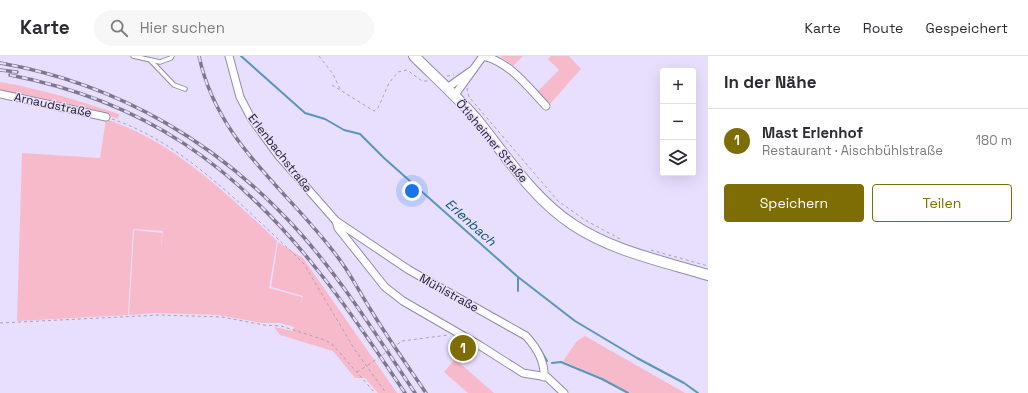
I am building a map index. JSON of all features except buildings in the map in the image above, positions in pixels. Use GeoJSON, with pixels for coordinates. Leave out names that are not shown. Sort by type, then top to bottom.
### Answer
{"type":"FeatureCollection","features":[{"type":"Feature","properties":{"kind":"main road","name":"Ötisheimer Straße"},"geometry":{"type":"LineString","coordinates":[[414,56],[477,120],[527,184],[553,210],[572,224],[631,252],[708,275]]}},
{"type":"Feature","properties":{"kind":"street","name":"Erlenbachstraße"},"geometry":{"type":"LineString","coordinates":[[229,56],[240,97],[251,118],[278,155],[336,221]]}},
{"type":"Feature","properties":{"kind":"street"},"geometry":{"type":"LineString","coordinates":[[454,96],[463,80],[483,56],[494,57],[506,65],[546,106]]}},
{"type":"Feature","properties":{"kind":"street"},"geometry":{"type":"LineString","coordinates":[[447,88],[463,80]]}},
{"type":"Feature","properties":{"kind":"street","name":"Arnaudstraße"},"geometry":{"type":"LineString","coordinates":[[0,94],[106,117]]}},
{"type":"Feature","properties":{"kind":"street"},"geometry":{"type":"LineString","coordinates":[[336,221],[338,228],[385,287],[412,307],[523,373],[550,379],[564,393]]}},
{"type":"Feature","properties":{"kind":"street","name":"Mühlstraße"},"geometry":{"type":"LineString","coordinates":[[336,221],[409,270],[526,336],[536,350],[545,367],[544,377]]}},
{"type":"Feature","properties":{"kind":"lane"},"geometry":{"type":"LineString","coordinates":[[133,56],[151,62],[174,85],[185,90]]}},
{"type":"Feature","properties":{"kind":"lane"},"geometry":{"type":"LineString","coordinates":[[142,56],[146,60]]}},
{"type":"Feature","properties":{"kind":"lane"},"geometry":{"type":"LineString","coordinates":[[151,62],[165,61],[172,56]]}},
{"type":"Feature","properties":{"kind":"path"},"geometry":{"type":"LineString","coordinates":[[319,56],[333,74],[340,89]]}},
{"type":"Feature","properties":{"kind":"path"},"geometry":{"type":"LineString","coordinates":[[332,85],[374,111],[378,108],[386,88],[398,72],[407,70],[422,81],[429,81],[433,75]]}},
{"type":"Feature","properties":{"kind":"path"},"geometry":{"type":"LineString","coordinates":[[445,74],[450,76],[456,74],[463,80],[469,98],[558,201],[585,220],[622,240]]}},
{"type":"Feature","properties":{"kind":"path"},"geometry":{"type":"LineString","coordinates":[[106,117],[131,126],[167,147],[214,180],[294,254],[304,264],[322,292],[355,350],[386,393]]}},
{"type":"Feature","properties":{"kind":"path"},"geometry":{"type":"LineString","coordinates":[[648,248],[708,266]]}},
{"type":"Feature","properties":{"kind":"path"},"geometry":{"type":"LineString","coordinates":[[0,324],[160,315],[231,318],[264,325],[281,326],[325,340],[333,345],[375,393]]}},
{"type":"Feature","properties":{"kind":"path"},"geometry":{"type":"LineString","coordinates":[[357,372],[402,341],[445,336],[453,330]]}},
{"type":"Feature","properties":{"kind":"shaded area"},"geometry":{"type":"Polygon","coordinates":[[[500,56],[523,56],[513,66],[500,56]]]}},
{"type":"Feature","properties":{"kind":"shaded area"},"geometry":{"type":"Polygon","coordinates":[[[551,56],[569,56],[581,69],[550,104],[538,91],[559,70],[548,59],[551,56]]]}},
{"type":"Feature","properties":{"kind":"shaded area"},"geometry":{"type":"Polygon","coordinates":[[[0,82],[90,104],[119,114],[118,119],[0,91],[0,82]]]}},
{"type":"Feature","properties":{"kind":"shaded area"},"geometry":{"type":"Polygon","coordinates":[[[106,119],[131,129],[177,155],[218,187],[277,241],[269,288],[302,297],[301,305],[303,296],[271,287],[278,242],[303,258],[397,393],[378,393],[365,378],[355,378],[333,351],[280,335],[274,327],[293,331],[294,327],[280,323],[263,323],[218,315],[156,313],[129,315],[134,230],[162,233],[161,250],[163,231],[133,229],[128,315],[17,321],[22,153],[100,158],[106,119]]]}},
{"type":"Feature","properties":{"kind":"shaded area"},"geometry":{"type":"Polygon","coordinates":[[[585,336],[685,393],[629,393],[602,378],[563,361],[577,341],[585,336]]]}},
{"type":"Feature","properties":{"kind":"shaded area"},"geometry":{"type":"Polygon","coordinates":[[[455,359],[494,393],[468,393],[444,372],[455,359]]]}},
{"type":"Feature","properties":{"kind":"waterway","name":"Erlenbach"},"geometry":{"type":"LineString","coordinates":[[241,56],[305,113],[325,119],[344,130],[360,134],[384,158],[518,277],[575,321],[637,358],[684,383],[698,393]]}},
{"type":"Feature","properties":{"kind":"waterway"},"geometry":{"type":"LineString","coordinates":[[518,277],[518,291]]}},
{"type":"Feature","properties":{"kind":"waterway"},"geometry":{"type":"LineString","coordinates":[[540,349],[547,361]]}},
{"type":"Feature","properties":{"kind":"waterway"},"geometry":{"type":"LineString","coordinates":[[552,363],[561,362],[602,379],[628,393]]}},
{"type":"Feature","properties":{"kind":"railway"},"geometry":{"type":"LineString","coordinates":[[199,56],[209,88],[222,116],[239,142],[259,167],[322,237],[342,263],[383,329],[426,393]]}},
{"type":"Feature","properties":{"kind":"railway"},"geometry":{"type":"LineString","coordinates":[[0,63],[44,73],[86,86],[126,103],[165,123],[202,146],[237,172],[270,202],[317,253],[361,312],[415,393]]}},
{"type":"Feature","properties":{"kind":"railway"},"geometry":{"type":"LineString","coordinates":[[0,70],[17,72]]}},
{"type":"Feature","properties":{"kind":"railway"},"geometry":{"type":"LineString","coordinates":[[10,75],[58,87],[103,102],[145,121],[183,143],[220,170],[254,200],[287,234],[319,272],[352,316],[405,393]]}},
{"type":"Feature","properties":{"kind":"place","name":"Mast Erlenhof"},"geometry":{"type":"Point","coordinates":[463,348]}}]}
